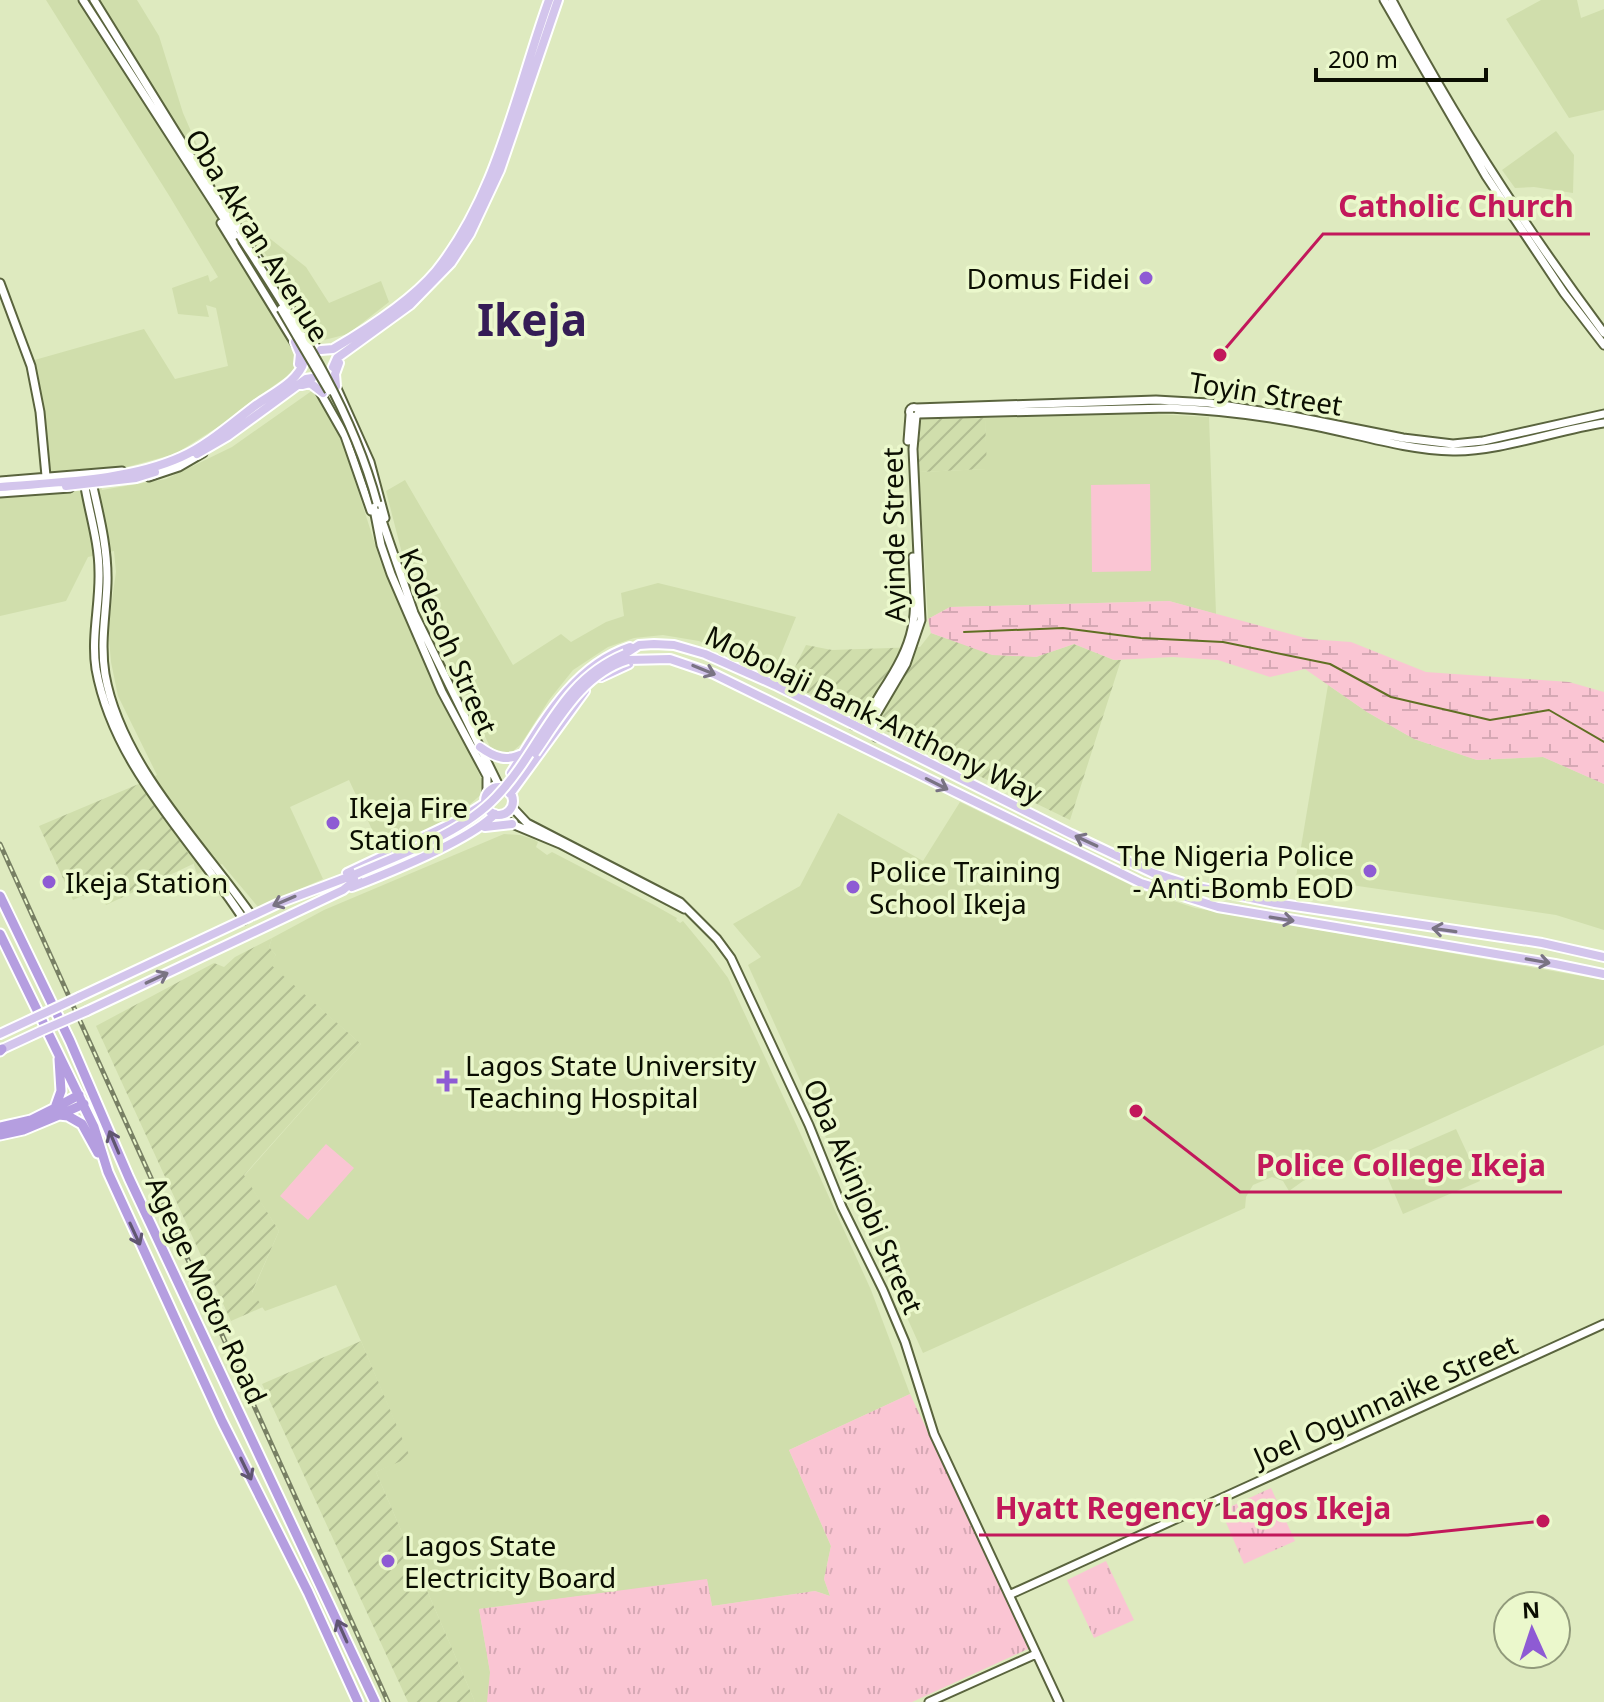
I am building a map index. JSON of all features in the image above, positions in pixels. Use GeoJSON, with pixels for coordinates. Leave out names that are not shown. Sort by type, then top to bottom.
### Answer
{"type":"FeatureCollection","features":[{"type":"Feature","properties":{"kind":"highway","name":"Agege Motor Road"},"geometry":{"type":"LineString","coordinates":[[0,896],[375,1702]]}},
{"type":"Feature","properties":{"kind":"highway","name":"Agege Motor Road"},"geometry":{"type":"LineString","coordinates":[[0,934],[56,1044],[94,1127],[108,1172],[358,1702]]}},
{"type":"Feature","properties":{"kind":"highway"},"geometry":{"type":"LineString","coordinates":[[0,946],[16,967]]}},
{"type":"Feature","properties":{"kind":"highway"},"geometry":{"type":"LineString","coordinates":[[0,1135],[23,1130],[57,1111],[62,1077],[56,1044]]}},
{"type":"Feature","properties":{"kind":"highway"},"geometry":{"type":"LineString","coordinates":[[0,1127],[31,1120],[82,1100]]}},
{"type":"Feature","properties":{"kind":"highway"},"geometry":{"type":"LineString","coordinates":[[57,1111],[82,1124],[108,1172]]}},
{"type":"Feature","properties":{"kind":"highway"},"geometry":{"type":"LineString","coordinates":[[281,1543],[297,1536]]}},
{"type":"Feature","properties":{"kind":"main road"},"geometry":{"type":"LineString","coordinates":[[436,274],[479,203],[549,0]]}},
{"type":"Feature","properties":{"kind":"main road"},"geometry":{"type":"LineString","coordinates":[[0,488],[127,473],[173,463],[204,447],[289,388],[312,378],[325,378],[342,349],[436,274],[460,250],[487,203],[558,0]]}},
{"type":"Feature","properties":{"kind":"main road"},"geometry":{"type":"LineString","coordinates":[[289,388],[300,361],[295,342]]}},
{"type":"Feature","properties":{"kind":"main road"},"geometry":{"type":"LineString","coordinates":[[289,388],[301,372],[309,353],[317,347],[342,349]]}},
{"type":"Feature","properties":{"kind":"main road"},"geometry":{"type":"LineString","coordinates":[[317,347],[332,358],[333,367]]}},
{"type":"Feature","properties":{"kind":"main road"},"geometry":{"type":"LineString","coordinates":[[336,386],[335,374],[342,349]]}},
{"type":"Feature","properties":{"kind":"main road"},"geometry":{"type":"LineString","coordinates":[[304,361],[306,373],[312,378]]}},
{"type":"Feature","properties":{"kind":"main road"},"geometry":{"type":"LineString","coordinates":[[289,388],[310,383],[323,393]]}},
{"type":"Feature","properties":{"kind":"main road"},"geometry":{"type":"LineString","coordinates":[[0,1034],[445,828],[501,788],[548,715],[584,673],[608,656],[639,645]]}},
{"type":"Feature","properties":{"kind":"main road"},"geometry":{"type":"LineString","coordinates":[[1,1050],[452,842],[497,815],[506,813],[512,807],[510,794],[585,691],[630,657],[639,645]]}},
{"type":"Feature","properties":{"kind":"main road","name":"Mobolaji Bank-Anthony Way"},"geometry":{"type":"LineString","coordinates":[[639,645],[674,645],[705,654],[775,685],[1071,834],[1170,879],[1262,901],[1507,938],[1604,957]]}},
{"type":"Feature","properties":{"kind":"main road"},"geometry":{"type":"LineString","coordinates":[[339,879],[357,876],[456,833],[485,813],[521,773],[582,689],[608,668],[630,657]]}},
{"type":"Feature","properties":{"kind":"main road","name":"Mobolaji Bank-Anthony Way"},"geometry":{"type":"LineString","coordinates":[[630,657],[670,659],[704,670],[1141,883],[1172,895],[1240,912],[1472,949],[1604,974]]}},
{"type":"Feature","properties":{"kind":"main road"},"geometry":{"type":"LineString","coordinates":[[531,743],[536,752],[543,750]]}},
{"type":"Feature","properties":{"kind":"main road"},"geometry":{"type":"LineString","coordinates":[[886,757],[893,745]]}},
{"type":"Feature","properties":{"kind":"main road"},"geometry":{"type":"LineString","coordinates":[[480,747],[497,758],[511,758],[524,752]]}},
{"type":"Feature","properties":{"kind":"main road"},"geometry":{"type":"LineString","coordinates":[[501,788],[510,794]]}},
{"type":"Feature","properties":{"kind":"main road"},"geometry":{"type":"LineString","coordinates":[[486,798],[488,810],[497,815]]}},
{"type":"Feature","properties":{"kind":"main road"},"geometry":{"type":"LineString","coordinates":[[477,829],[512,824]]}},
{"type":"Feature","properties":{"kind":"main road"},"geometry":{"type":"LineString","coordinates":[[445,828],[453,835],[452,842]]}},
{"type":"Feature","properties":{"kind":"main road"},"geometry":{"type":"LineString","coordinates":[[343,890],[357,876]]}},
{"type":"Feature","properties":{"kind":"main road"},"geometry":{"type":"LineString","coordinates":[[1472,949],[1484,949],[1489,944],[1486,939],[1473,934]]}},
{"type":"Feature","properties":{"kind":"main road"},"geometry":{"type":"LineString","coordinates":[[1506,955],[1493,947],[1497,941],[1507,938]]}},
{"type":"Feature","properties":{"kind":"street","name":"Oba Akran Avenue"},"geometry":{"type":"LineString","coordinates":[[83,0],[299,329],[334,390],[366,464],[375,504]]}},
{"type":"Feature","properties":{"kind":"street","name":"Oba Akran Avenue"},"geometry":{"type":"LineString","coordinates":[[94,0],[217,205]]}},
{"type":"Feature","properties":{"kind":"street"},"geometry":{"type":"LineString","coordinates":[[1384,0],[1486,176],[1564,293],[1604,345]]}},
{"type":"Feature","properties":{"kind":"street"},"geometry":{"type":"LineString","coordinates":[[1392,0],[1465,130],[1537,240],[1604,333]]}},
{"type":"Feature","properties":{"kind":"street"},"geometry":{"type":"LineString","coordinates":[[217,205],[317,347]]}},
{"type":"Feature","properties":{"kind":"street"},"geometry":{"type":"LineString","coordinates":[[217,205],[224,229],[304,361]]}},
{"type":"Feature","properties":{"kind":"street"},"geometry":{"type":"LineString","coordinates":[[0,283],[31,366],[51,482],[131,470],[204,447]]}},
{"type":"Feature","properties":{"kind":"street"},"geometry":{"type":"LineString","coordinates":[[275,310],[284,310],[287,302]]}},
{"type":"Feature","properties":{"kind":"street"},"geometry":{"type":"LineString","coordinates":[[333,367],[332,377],[378,486],[391,552]]}},
{"type":"Feature","properties":{"kind":"street"},"geometry":{"type":"LineString","coordinates":[[312,378],[345,436],[381,545]]}},
{"type":"Feature","properties":{"kind":"street","name":"Toyin Street"},"geometry":{"type":"LineString","coordinates":[[915,413],[1209,409],[1300,423],[1424,448],[1457,451],[1604,415]]}},
{"type":"Feature","properties":{"kind":"street","name":"Ayinde Street"},"geometry":{"type":"LineString","coordinates":[[853,725],[869,712],[900,665],[914,629],[916,611],[908,462],[915,413]]}},
{"type":"Feature","properties":{"kind":"street","name":"Ayinde Street"},"geometry":{"type":"LineString","coordinates":[[876,737],[873,720],[906,664],[921,620],[913,449],[915,413]]}},
{"type":"Feature","properties":{"kind":"street"},"geometry":{"type":"LineString","coordinates":[[345,436],[349,429],[357,432]]}},
{"type":"Feature","properties":{"kind":"street"},"geometry":{"type":"LineString","coordinates":[[0,488],[89,487],[158,475],[193,461],[204,447]]}},
{"type":"Feature","properties":{"kind":"street"},"geometry":{"type":"LineString","coordinates":[[89,487],[107,566],[102,647],[106,678],[120,720],[166,803],[248,918]]}},
{"type":"Feature","properties":{"kind":"street","name":"Kodesoh Street"},"geometry":{"type":"LineString","coordinates":[[375,504],[381,545],[442,692],[487,776],[486,798]]}},
{"type":"Feature","properties":{"kind":"street","name":"Kodesoh Street"},"geometry":{"type":"LineString","coordinates":[[375,504],[414,613],[448,687],[501,788]]}},
{"type":"Feature","properties":{"kind":"street","name":"Oba Akinjobi Street"},"geometry":{"type":"LineString","coordinates":[[512,807],[527,823],[680,902],[717,939],[740,975],[905,1342],[929,1422],[1059,1702]]}},
{"type":"Feature","properties":{"kind":"street"},"geometry":{"type":"LineString","coordinates":[[497,815],[686,910]]}},
{"type":"Feature","properties":{"kind":"street","name":"Joel Ogunnaike Street"},"geometry":{"type":"LineString","coordinates":[[1009,1595],[1604,1324]]}},
{"type":"Feature","properties":{"kind":"street"},"geometry":{"type":"LineString","coordinates":[[929,1702],[1036,1654]]}},
{"type":"Feature","properties":{"kind":"shaded area"},"geometry":{"type":"Polygon","coordinates":[[[46,0],[137,0],[159,36],[183,113],[221,200],[306,267],[329,303],[381,281],[389,302],[348,334],[324,340],[264,252],[241,264],[297,355],[293,372],[234,417],[175,454],[97,475],[102,490],[166,479],[232,447],[313,390],[328,411],[345,450],[381,563],[481,778],[484,792],[454,818],[382,851],[349,780],[290,807],[323,879],[258,907],[222,864],[197,874],[193,862],[141,783],[157,775],[118,696],[111,662],[108,628],[116,572],[114,551],[88,557],[66,601],[0,616],[0,481],[44,476],[31,361],[144,329],[175,379],[228,366],[216,308],[206,305],[209,317],[178,314],[172,288],[208,275],[210,282],[218,277],[46,0]]]}},
{"type":"Feature","properties":{"kind":"shaded area"},"geometry":{"type":"Polygon","coordinates":[[[1541,0],[1577,0],[1581,18],[1604,9],[1604,110],[1569,118],[1506,19],[1541,0]]]}},
{"type":"Feature","properties":{"kind":"shaded area"},"geometry":{"type":"Polygon","coordinates":[[[1556,131],[1574,155],[1573,193],[1534,187],[1515,188],[1502,170],[1556,131]]]}},
{"type":"Feature","properties":{"kind":"shaded area"},"geometry":{"type":"Polygon","coordinates":[[[1154,414],[1209,417],[1216,614],[1169,601],[950,607],[928,619],[919,472],[986,469],[985,418],[1154,414]]]}},
{"type":"Feature","properties":{"kind":"shaded area"},"geometry":{"type":"Polygon","coordinates":[[[985,418],[987,469],[919,472],[919,428],[922,419],[985,418]]]}},
{"type":"Feature","properties":{"kind":"shaded area"},"geometry":{"type":"Polygon","coordinates":[[[405,480],[513,665],[561,634],[571,642],[606,622],[624,616],[621,593],[658,583],[796,617],[772,676],[699,641],[663,635],[634,638],[608,647],[573,670],[521,744],[512,752],[502,753],[490,747],[406,569],[386,491],[405,480]]]}},
{"type":"Feature","properties":{"kind":"shaded area"},"geometry":{"type":"Polygon","coordinates":[[[931,633],[953,641],[1036,657],[1074,644],[1121,660],[1070,820],[787,683],[806,645],[832,650],[920,647],[931,633]]]}},
{"type":"Feature","properties":{"kind":"shaded area"},"geometry":{"type":"Polygon","coordinates":[[[1328,685],[1414,739],[1477,760],[1543,757],[1604,784],[1604,930],[1556,915],[1296,877],[1328,685]]]}},
{"type":"Feature","properties":{"kind":"shaded area"},"geometry":{"type":"Polygon","coordinates":[[[141,783],[193,864],[106,905],[98,889],[73,900],[39,826],[141,783]]]}},
{"type":"Feature","properties":{"kind":"shaded area"},"geometry":{"type":"Polygon","coordinates":[[[960,802],[1143,891],[1195,908],[1604,980],[1604,1045],[1303,1181],[1289,1191],[1283,1181],[1272,1177],[1253,1185],[1246,1197],[1245,1208],[923,1353],[748,965],[761,957],[733,924],[800,886],[838,813],[923,861],[960,802]]]}},
{"type":"Feature","properties":{"kind":"shaded area"},"geometry":{"type":"Polygon","coordinates":[[[504,834],[533,839],[538,842],[536,847],[547,855],[552,852],[654,905],[677,918],[680,923],[683,921],[728,978],[871,1290],[910,1394],[789,1450],[831,1546],[824,1579],[830,1596],[815,1591],[712,1606],[707,1580],[479,1609],[490,1672],[489,1696],[487,1702],[475,1702],[376,1472],[409,1456],[361,1341],[336,1285],[265,1311],[252,1293],[279,1231],[244,1176],[361,1044],[269,964],[276,955],[269,947],[272,938],[324,910],[504,834]]]}},
{"type":"Feature","properties":{"kind":"shaded area"},"geometry":{"type":"Polygon","coordinates":[[[272,938],[269,947],[276,955],[270,964],[361,1044],[244,1175],[279,1231],[252,1292],[263,1307],[231,1321],[96,1026],[214,963],[224,967],[235,957],[272,938]]]}},
{"type":"Feature","properties":{"kind":"shaded area"},"geometry":{"type":"Polygon","coordinates":[[[1456,1129],[1480,1181],[1403,1214],[1381,1162],[1456,1129]]]}},
{"type":"Feature","properties":{"kind":"shaded area"},"geometry":{"type":"Polygon","coordinates":[[[361,1341],[410,1457],[376,1472],[475,1702],[408,1702],[262,1384],[361,1341]]]}},
{"type":"Feature","properties":{"kind":"green space"},"geometry":{"type":"Polygon","coordinates":[[[1150,484],[1151,571],[1092,572],[1091,485],[1150,484]]]}},
{"type":"Feature","properties":{"kind":"green space"},"geometry":{"type":"Polygon","coordinates":[[[1169,601],[1309,639],[1351,642],[1426,672],[1569,682],[1604,692],[1604,784],[1543,757],[1477,760],[1414,739],[1367,712],[1305,669],[1270,677],[1218,660],[1173,657],[1114,660],[1074,644],[1036,657],[992,655],[931,633],[928,619],[950,607],[1169,601]]]}},
{"type":"Feature","properties":{"kind":"green space"},"geometry":{"type":"Polygon","coordinates":[[[326,1144],[354,1168],[308,1220],[280,1196],[326,1144]]]}},
{"type":"Feature","properties":{"kind":"green space"},"geometry":{"type":"Polygon","coordinates":[[[910,1394],[1030,1648],[912,1702],[487,1702],[490,1672],[479,1609],[707,1579],[712,1606],[815,1591],[830,1596],[824,1579],[831,1546],[789,1450],[910,1394]]]}},
{"type":"Feature","properties":{"kind":"green space"},"geometry":{"type":"Polygon","coordinates":[[[1271,1488],[1295,1541],[1244,1564],[1221,1511],[1271,1488]]]}},
{"type":"Feature","properties":{"kind":"green space"},"geometry":{"type":"Polygon","coordinates":[[[1106,1561],[1134,1620],[1094,1638],[1067,1580],[1106,1561]]]}},
{"type":"Feature","properties":{"kind":"waterway"},"geometry":{"type":"LineString","coordinates":[[964,632],[1063,628],[1141,638],[1223,642],[1330,664],[1391,697],[1490,720],[1549,710],[1604,742]]}},
{"type":"Feature","properties":{"kind":"railway"},"geometry":{"type":"LineString","coordinates":[[0,844],[388,1702]]}},
{"type":"Feature","properties":{"kind":"place","name":"Domus Fidei"},"geometry":{"type":"Point","coordinates":[1146,278]}},
{"type":"Feature","properties":{"kind":"place","name":"Catholic Church"},"geometry":{"type":"Point","coordinates":[1220,355]}},
{"type":"Feature","properties":{"kind":"place","name":"Ikeja Fire Station"},"geometry":{"type":"Point","coordinates":[333,823]}},
{"type":"Feature","properties":{"kind":"place","name":"The Nigeria Police - Anti-Bomb EOD"},"geometry":{"type":"Point","coordinates":[1370,871]}},
{"type":"Feature","properties":{"kind":"place","name":"Ikeja Station"},"geometry":{"type":"Point","coordinates":[49,882]}},
{"type":"Feature","properties":{"kind":"place","name":"Police Training School Ikeja"},"geometry":{"type":"Point","coordinates":[853,887]}},
{"type":"Feature","properties":{"kind":"place","name":"Lagos State University Teaching Hospital"},"geometry":{"type":"Point","coordinates":[447,1081]}},
{"type":"Feature","properties":{"kind":"place","name":"Police College Ikeja"},"geometry":{"type":"Point","coordinates":[1136,1111]}},
{"type":"Feature","properties":{"kind":"place","name":"Hyatt Regency Lagos Ikeja"},"geometry":{"type":"Point","coordinates":[1543,1521]}},
{"type":"Feature","properties":{"kind":"place","name":"Lagos State Electricity Board"},"geometry":{"type":"Point","coordinates":[388,1561]}},
{"type":"Feature","properties":{"kind":"district","name":"Ikeja"},"geometry":{"type":"Point","coordinates":[532,319]}}]}
